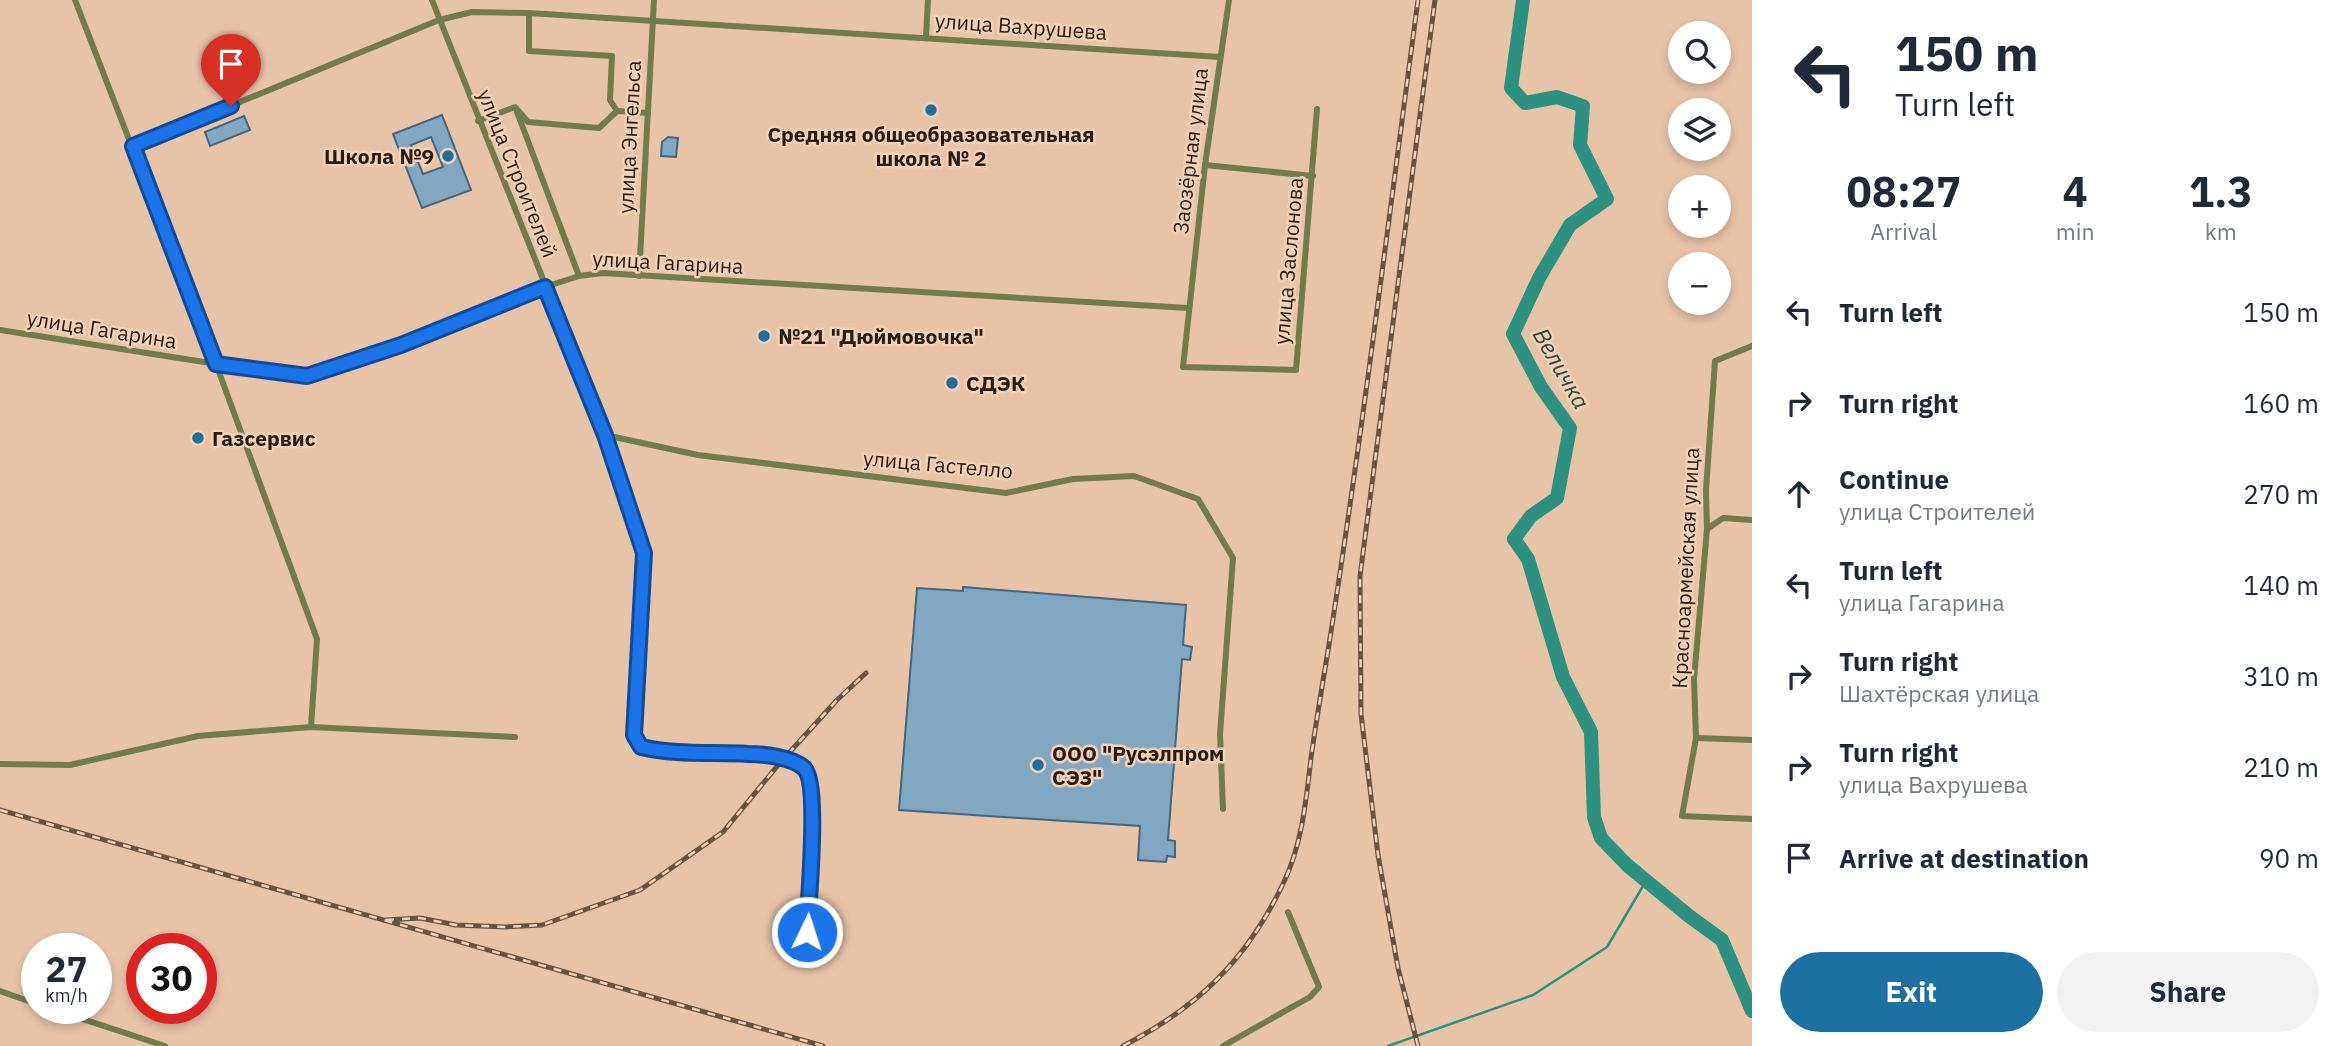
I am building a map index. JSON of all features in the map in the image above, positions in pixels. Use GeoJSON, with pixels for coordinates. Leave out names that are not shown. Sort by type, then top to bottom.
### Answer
{"type":"FeatureCollection","features":[{"type":"Feature","properties":{"kind":"street"},"geometry":{"type":"LineString","coordinates":[[75,0],[216,364],[317,639],[311,727]]}},
{"type":"Feature","properties":{"kind":"street","name":"улица Строителей"},"geometry":{"type":"LineString","coordinates":[[432,0],[605,435],[644,553],[634,735],[641,747],[659,751],[752,754],[793,761],[806,769],[810,778],[813,834],[805,957]]}},
{"type":"Feature","properties":{"kind":"street","name":"улица Энгельса"},"geometry":{"type":"LineString","coordinates":[[639,276],[654,0]]}},
{"type":"Feature","properties":{"kind":"street"},"geometry":{"type":"LineString","coordinates":[[926,37],[928,0]]}},
{"type":"Feature","properties":{"kind":"street","name":"Заозёрная улица"},"geometry":{"type":"LineString","coordinates":[[1188,308],[1229,0]]}},
{"type":"Feature","properties":{"kind":"street","name":"улица Вахрушева"},"geometry":{"type":"LineString","coordinates":[[133,146],[439,20],[472,12],[653,19],[1220,57]]}},
{"type":"Feature","properties":{"kind":"street"},"geometry":{"type":"LineString","coordinates":[[530,13],[529,51],[612,56],[610,100],[617,111]]}},
{"type":"Feature","properties":{"kind":"street"},"geometry":{"type":"LineString","coordinates":[[515,107],[528,122],[599,128],[617,111],[648,113]]}},
{"type":"Feature","properties":{"kind":"street"},"geometry":{"type":"LineString","coordinates":[[478,121],[515,107]]}},
{"type":"Feature","properties":{"kind":"street"},"geometry":{"type":"LineString","coordinates":[[515,107],[579,276]]}},
{"type":"Feature","properties":{"kind":"street","name":"улица Заслонова"},"geometry":{"type":"LineString","coordinates":[[1188,308],[1182,366],[1296,370],[1317,109]]}},
{"type":"Feature","properties":{"kind":"street"},"geometry":{"type":"LineString","coordinates":[[1205,165],[1313,176]]}},
{"type":"Feature","properties":{"kind":"street","name":"улица Гагарина"},"geometry":{"type":"LineString","coordinates":[[0,330],[307,376],[401,345],[545,287],[579,276],[603,273],[1188,308]]}},
{"type":"Feature","properties":{"kind":"street","name":"Красноармейская улица"},"geometry":{"type":"LineString","coordinates":[[1752,346],[1715,361],[1706,490],[1707,529],[1694,679],[1696,738],[1682,816],[1752,819]]}},
{"type":"Feature","properties":{"kind":"street","name":"улица Гастелло"},"geometry":{"type":"LineString","coordinates":[[605,435],[698,455],[1006,493],[1073,479],[1134,476],[1198,499],[1233,558],[1220,734],[1223,808]]}},
{"type":"Feature","properties":{"kind":"street"},"geometry":{"type":"LineString","coordinates":[[1707,529],[1723,518],[1752,520]]}},
{"type":"Feature","properties":{"kind":"street"},"geometry":{"type":"LineString","coordinates":[[0,764],[70,765],[198,736],[311,727],[515,737]]}},
{"type":"Feature","properties":{"kind":"street"},"geometry":{"type":"LineString","coordinates":[[1696,738],[1752,740]]}},
{"type":"Feature","properties":{"kind":"street"},"geometry":{"type":"LineString","coordinates":[[1223,1046],[1310,997],[1319,987],[1288,912]]}},
{"type":"Feature","properties":{"kind":"street"},"geometry":{"type":"LineString","coordinates":[[0,991],[21,998]]}},
{"type":"Feature","properties":{"kind":"street"},"geometry":{"type":"LineString","coordinates":[[97,1024],[165,1046]]}},
{"type":"Feature","properties":{"kind":"building","name":"Школа №9"},"geometry":{"type":"Polygon","coordinates":[[[442,115],[471,190],[422,208],[393,134],[442,115]],[[431,137],[411,145],[423,174],[443,167],[431,137]]]}},
{"type":"Feature","properties":{"kind":"building"},"geometry":{"type":"Polygon","coordinates":[[[244,116],[250,130],[210,146],[205,132],[244,116]]]}},
{"type":"Feature","properties":{"kind":"building"},"geometry":{"type":"Polygon","coordinates":[[[668,137],[678,138],[676,157],[661,156],[662,142],[668,137]]]}},
{"type":"Feature","properties":{"kind":"building","name":"ООО \"Русэлпром СЭЗ\""},"geometry":{"type":"Polygon","coordinates":[[[963,587],[1186,605],[1183,645],[1192,647],[1190,660],[1182,659],[1168,840],[1175,841],[1175,857],[1167,856],[1166,862],[1138,860],[1140,826],[899,810],[917,588],[963,591],[963,587]]]}},
{"type":"Feature","properties":{"kind":"waterway","name":"Величка"},"geometry":{"type":"LineString","coordinates":[[1523,0],[1511,88],[1525,103],[1557,97],[1583,106],[1580,145],[1607,199],[1570,225],[1539,278],[1513,334],[1541,387],[1570,428],[1557,498],[1531,516],[1514,539],[1528,559],[1563,677],[1591,732],[1594,817],[1601,838],[1627,865],[1722,940],[1752,1011]]}},
{"type":"Feature","properties":{"kind":"waterway"},"geometry":{"type":"LineString","coordinates":[[1388,1046],[1533,995],[1607,947],[1646,881]]}},
{"type":"Feature","properties":{"kind":"railway"},"geometry":{"type":"LineString","coordinates":[[1123,1046],[1150,1031],[1197,998],[1236,959],[1269,911],[1295,854],[1305,806],[1352,489],[1418,0]]}},
{"type":"Feature","properties":{"kind":"railway"},"geometry":{"type":"LineString","coordinates":[[1418,1046],[1398,968],[1378,855],[1361,714],[1360,576],[1435,0]]}},
{"type":"Feature","properties":{"kind":"railway"},"geometry":{"type":"LineString","coordinates":[[386,920],[420,918],[456,925],[505,927],[542,925],[640,890],[723,832],[779,764],[837,700],[866,673]]}},
{"type":"Feature","properties":{"kind":"railway"},"geometry":{"type":"LineString","coordinates":[[0,810],[823,1046]]}},
{"type":"Feature","properties":{"kind":"place","name":"Средняя общеобразовательная школа № 2"},"geometry":{"type":"Point","coordinates":[931,110]}},
{"type":"Feature","properties":{"kind":"place","name":"Школа №9"},"geometry":{"type":"Point","coordinates":[448,156]}},
{"type":"Feature","properties":{"kind":"place","name":"№21 \"Дюймовочка\""},"geometry":{"type":"Point","coordinates":[764,336]}},
{"type":"Feature","properties":{"kind":"place","name":"СДЭК"},"geometry":{"type":"Point","coordinates":[952,383]}},
{"type":"Feature","properties":{"kind":"place","name":"Газсервис"},"geometry":{"type":"Point","coordinates":[198,438]}},
{"type":"Feature","properties":{"kind":"place","name":"ООО \"Русэлпром СЭЗ\""},"geometry":{"type":"Point","coordinates":[1038,765]}},
{"type":"Feature","properties":{"kind":"route"},"geometry":{"type":"LineString","coordinates":[[231,106],[133,146],[216,364],[307,376],[401,345],[545,287],[605,435],[644,553],[634,735],[641,747],[659,751],[752,754],[793,761],[806,769],[810,778],[813,834],[807,932]]}}]}
